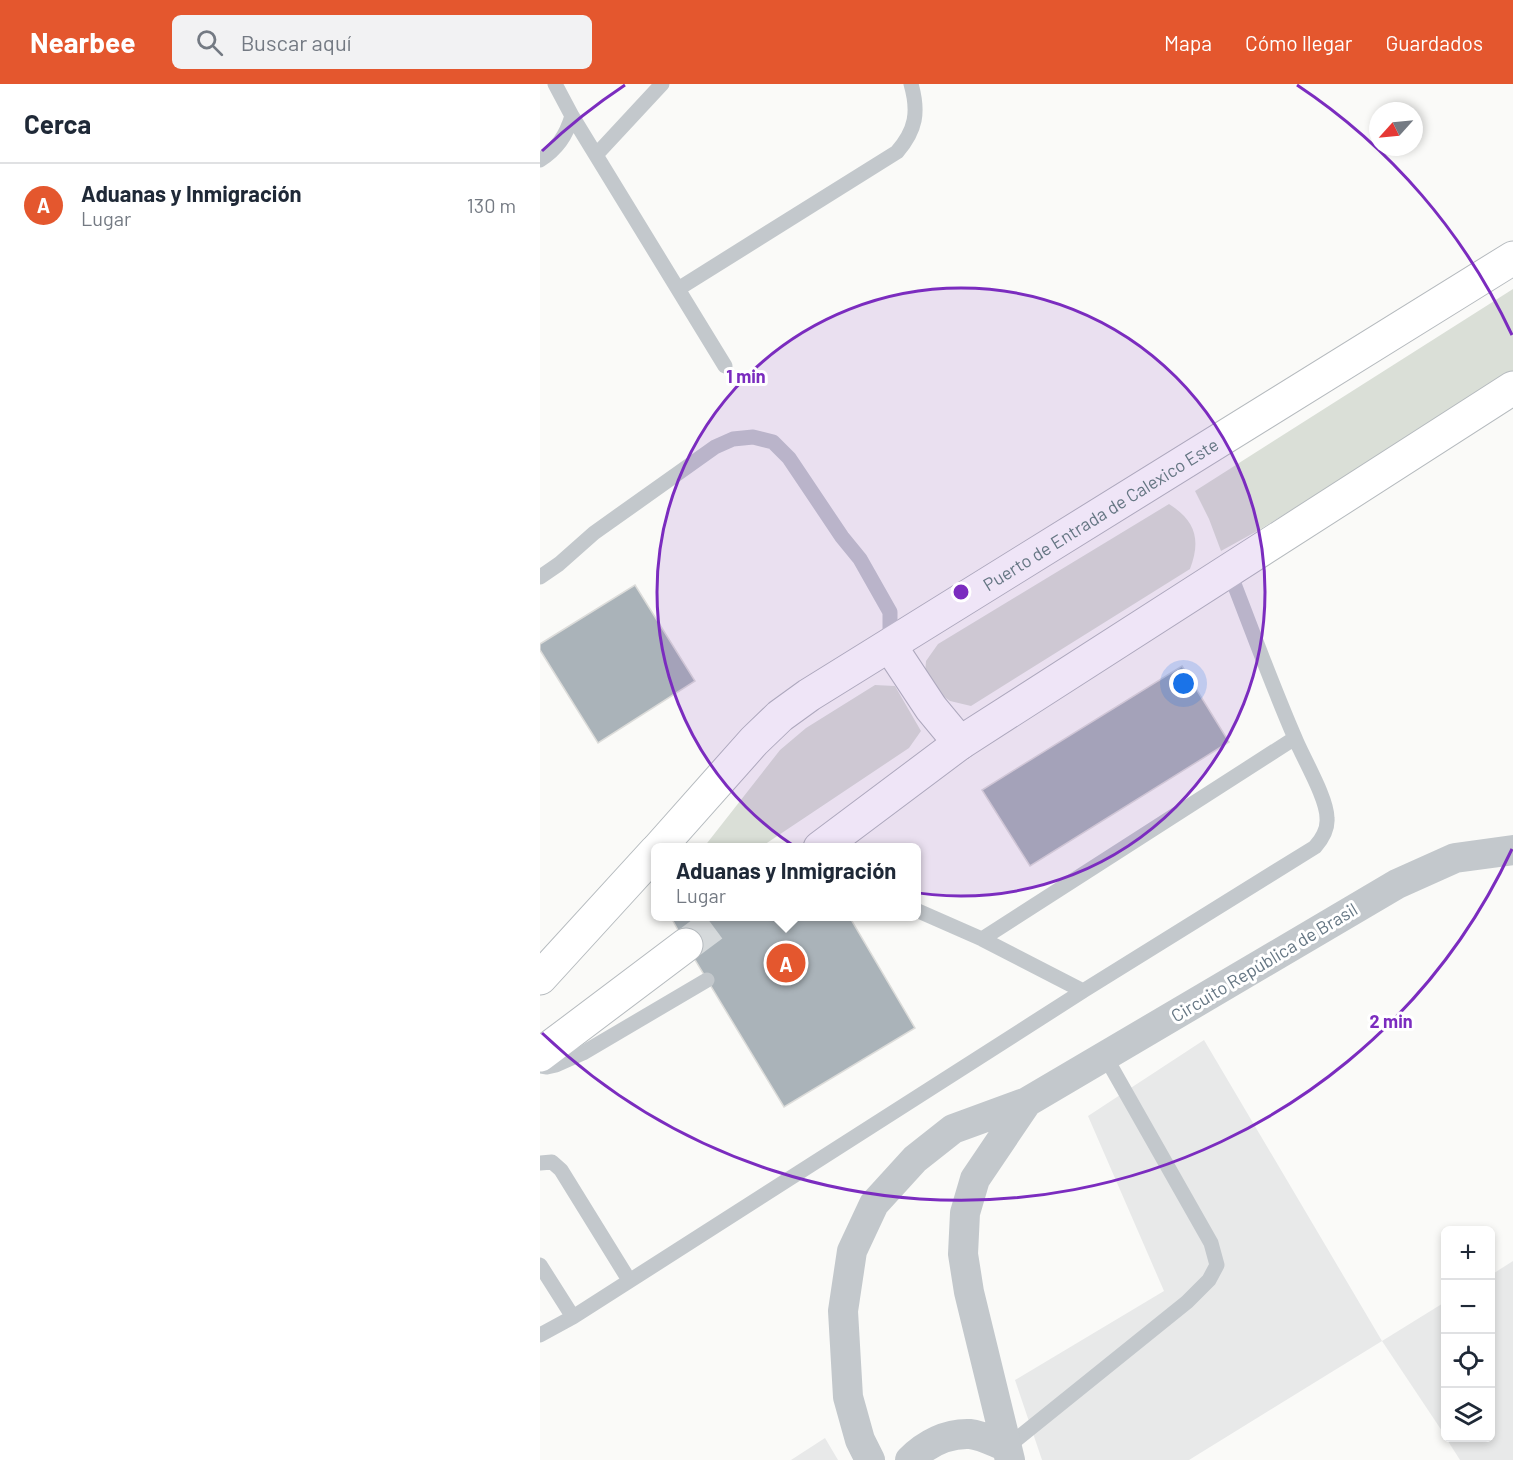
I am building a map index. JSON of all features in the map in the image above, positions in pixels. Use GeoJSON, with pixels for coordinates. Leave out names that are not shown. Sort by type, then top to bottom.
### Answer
{"type":"FeatureCollection","features":[{"type":"Feature","properties":{"kind":"main road","name":"Puerto de Entrada de Calexico Este"},"geometry":{"type":"LineString","coordinates":[[663,843],[754,741],[780,716],[809,695],[1513,258]]}},
{"type":"Feature","properties":{"kind":"main road"},"geometry":{"type":"LineString","coordinates":[[827,843],[960,743],[1513,388]]}},
{"type":"Feature","properties":{"kind":"main road"},"geometry":{"type":"LineString","coordinates":[[890,645],[931,708],[960,743]]}},
{"type":"Feature","properties":{"kind":"main road"},"geometry":{"type":"LineString","coordinates":[[540,978],[651,856]]}},
{"type":"Feature","properties":{"kind":"main road"},"geometry":{"type":"LineString","coordinates":[[540,1055],[686,945]]}},
{"type":"Feature","properties":{"kind":"street","name":"Circuito República de Brasil"},"geometry":{"type":"LineString","coordinates":[[870,1460],[861,1440],[848,1397],[843,1311],[852,1251],[874,1204],[915,1160],[953,1129],[1027,1102],[1397,884],[1455,858],[1513,850]]}},
{"type":"Feature","properties":{"kind":"street","name":"Circuito República de Brasil"},"geometry":{"type":"LineString","coordinates":[[1009,1454],[969,1292],[963,1254],[965,1214],[975,1179],[1027,1102]]}},
{"type":"Feature","properties":{"kind":"street"},"geometry":{"type":"LineString","coordinates":[[910,1460],[935,1440],[972,1434],[1009,1454]]}},
{"type":"Feature","properties":{"kind":"lane"},"geometry":{"type":"LineString","coordinates":[[555,84],[572,116],[725,366]]}},
{"type":"Feature","properties":{"kind":"lane"},"geometry":{"type":"LineString","coordinates":[[596,155],[662,84]]}},
{"type":"Feature","properties":{"kind":"lane"},"geometry":{"type":"LineString","coordinates":[[678,289],[897,152],[909,138],[914,125],[915,112],[911,84]]}},
{"type":"Feature","properties":{"kind":"lane"},"geometry":{"type":"LineString","coordinates":[[540,160],[554,150],[567,133],[572,116]]}},
{"type":"Feature","properties":{"kind":"lane"},"geometry":{"type":"LineString","coordinates":[[540,577],[559,564],[594,533],[715,447],[733,439],[753,437],[773,442],[789,458],[842,537],[860,559],[890,612],[890,645]]}},
{"type":"Feature","properties":{"kind":"lane"},"geometry":{"type":"LineString","coordinates":[[540,1335],[573,1317],[1320,842],[1328,817],[1325,804],[1295,738],[1229,571]]}},
{"type":"Feature","properties":{"kind":"lane"},"geometry":{"type":"LineString","coordinates":[[982,939],[1295,738]]}},
{"type":"Feature","properties":{"kind":"lane"},"geometry":{"type":"LineString","coordinates":[[921,912],[982,939],[1083,991]]}},
{"type":"Feature","properties":{"kind":"lane"},"geometry":{"type":"LineString","coordinates":[[540,1066],[556,1065],[583,1053],[707,980]]}},
{"type":"Feature","properties":{"kind":"lane"},"geometry":{"type":"LineString","coordinates":[[1009,1454],[1187,1302],[1209,1281],[1217,1265],[1211,1243],[1105,1056]]}},
{"type":"Feature","properties":{"kind":"lane"},"geometry":{"type":"LineString","coordinates":[[540,1163],[552,1162],[561,1170],[629,1280]]}},
{"type":"Feature","properties":{"kind":"lane"},"geometry":{"type":"LineString","coordinates":[[540,1265],[573,1317]]}},
{"type":"Feature","properties":{"kind":"shaded area"},"geometry":{"type":"Polygon","coordinates":[[[1513,289],[1513,373],[1259,530],[1221,551],[1195,491],[1513,289]]]}},
{"type":"Feature","properties":{"kind":"shaded area"},"geometry":{"type":"Polygon","coordinates":[[[1169,504],[1185,517],[1194,532],[1195,549],[1190,569],[971,706],[950,701],[932,688],[925,673],[926,661],[938,644],[1169,504]]]}},
{"type":"Feature","properties":{"kind":"shaded area"},"geometry":{"type":"Polygon","coordinates":[[[875,685],[895,686],[921,731],[909,748],[767,843],[707,843],[780,750],[806,728],[875,685]]]}},
{"type":"Feature","properties":{"kind":"shaded area"},"geometry":{"type":"Polygon","coordinates":[[[1204,1040],[1382,1341],[1189,1460],[1042,1460],[1015,1380],[1164,1291],[1088,1116],[1204,1040]]]}},
{"type":"Feature","properties":{"kind":"shaded area"},"geometry":{"type":"Polygon","coordinates":[[[1513,1261],[1513,1460],[1460,1460],[1449,1442],[1495,1442],[1495,1272],[1513,1261]]]}},
{"type":"Feature","properties":{"kind":"shaded area"},"geometry":{"type":"Polygon","coordinates":[[[1441,1304],[1441,1388],[1441,1430],[1382,1341],[1441,1304]]]}},
{"type":"Feature","properties":{"kind":"shaded area"},"geometry":{"type":"Polygon","coordinates":[[[825,1438],[838,1460],[791,1460],[825,1438]]]}},
{"type":"Feature","properties":{"kind":"building"},"geometry":{"type":"Polygon","coordinates":[[[635,585],[695,681],[598,743],[540,650],[540,644],[635,585]]]}},
{"type":"Feature","properties":{"kind":"building"},"geometry":{"type":"Polygon","coordinates":[[[1182,666],[1229,742],[1030,866],[982,790],[1182,666]]]}},
{"type":"Feature","properties":{"kind":"building"},"geometry":{"type":"Polygon","coordinates":[[[673,921],[852,921],[915,1028],[784,1107],[673,921]]]}},
{"type":"Feature","properties":{"kind":"tunnel"},"geometry":{"type":"LineString","coordinates":[[686,945],[718,921]]}},
{"type":"Feature","properties":{"kind":"place","name":"Aduanas y Inmigración"},"geometry":{"type":"Point","coordinates":[786,963]}}]}
